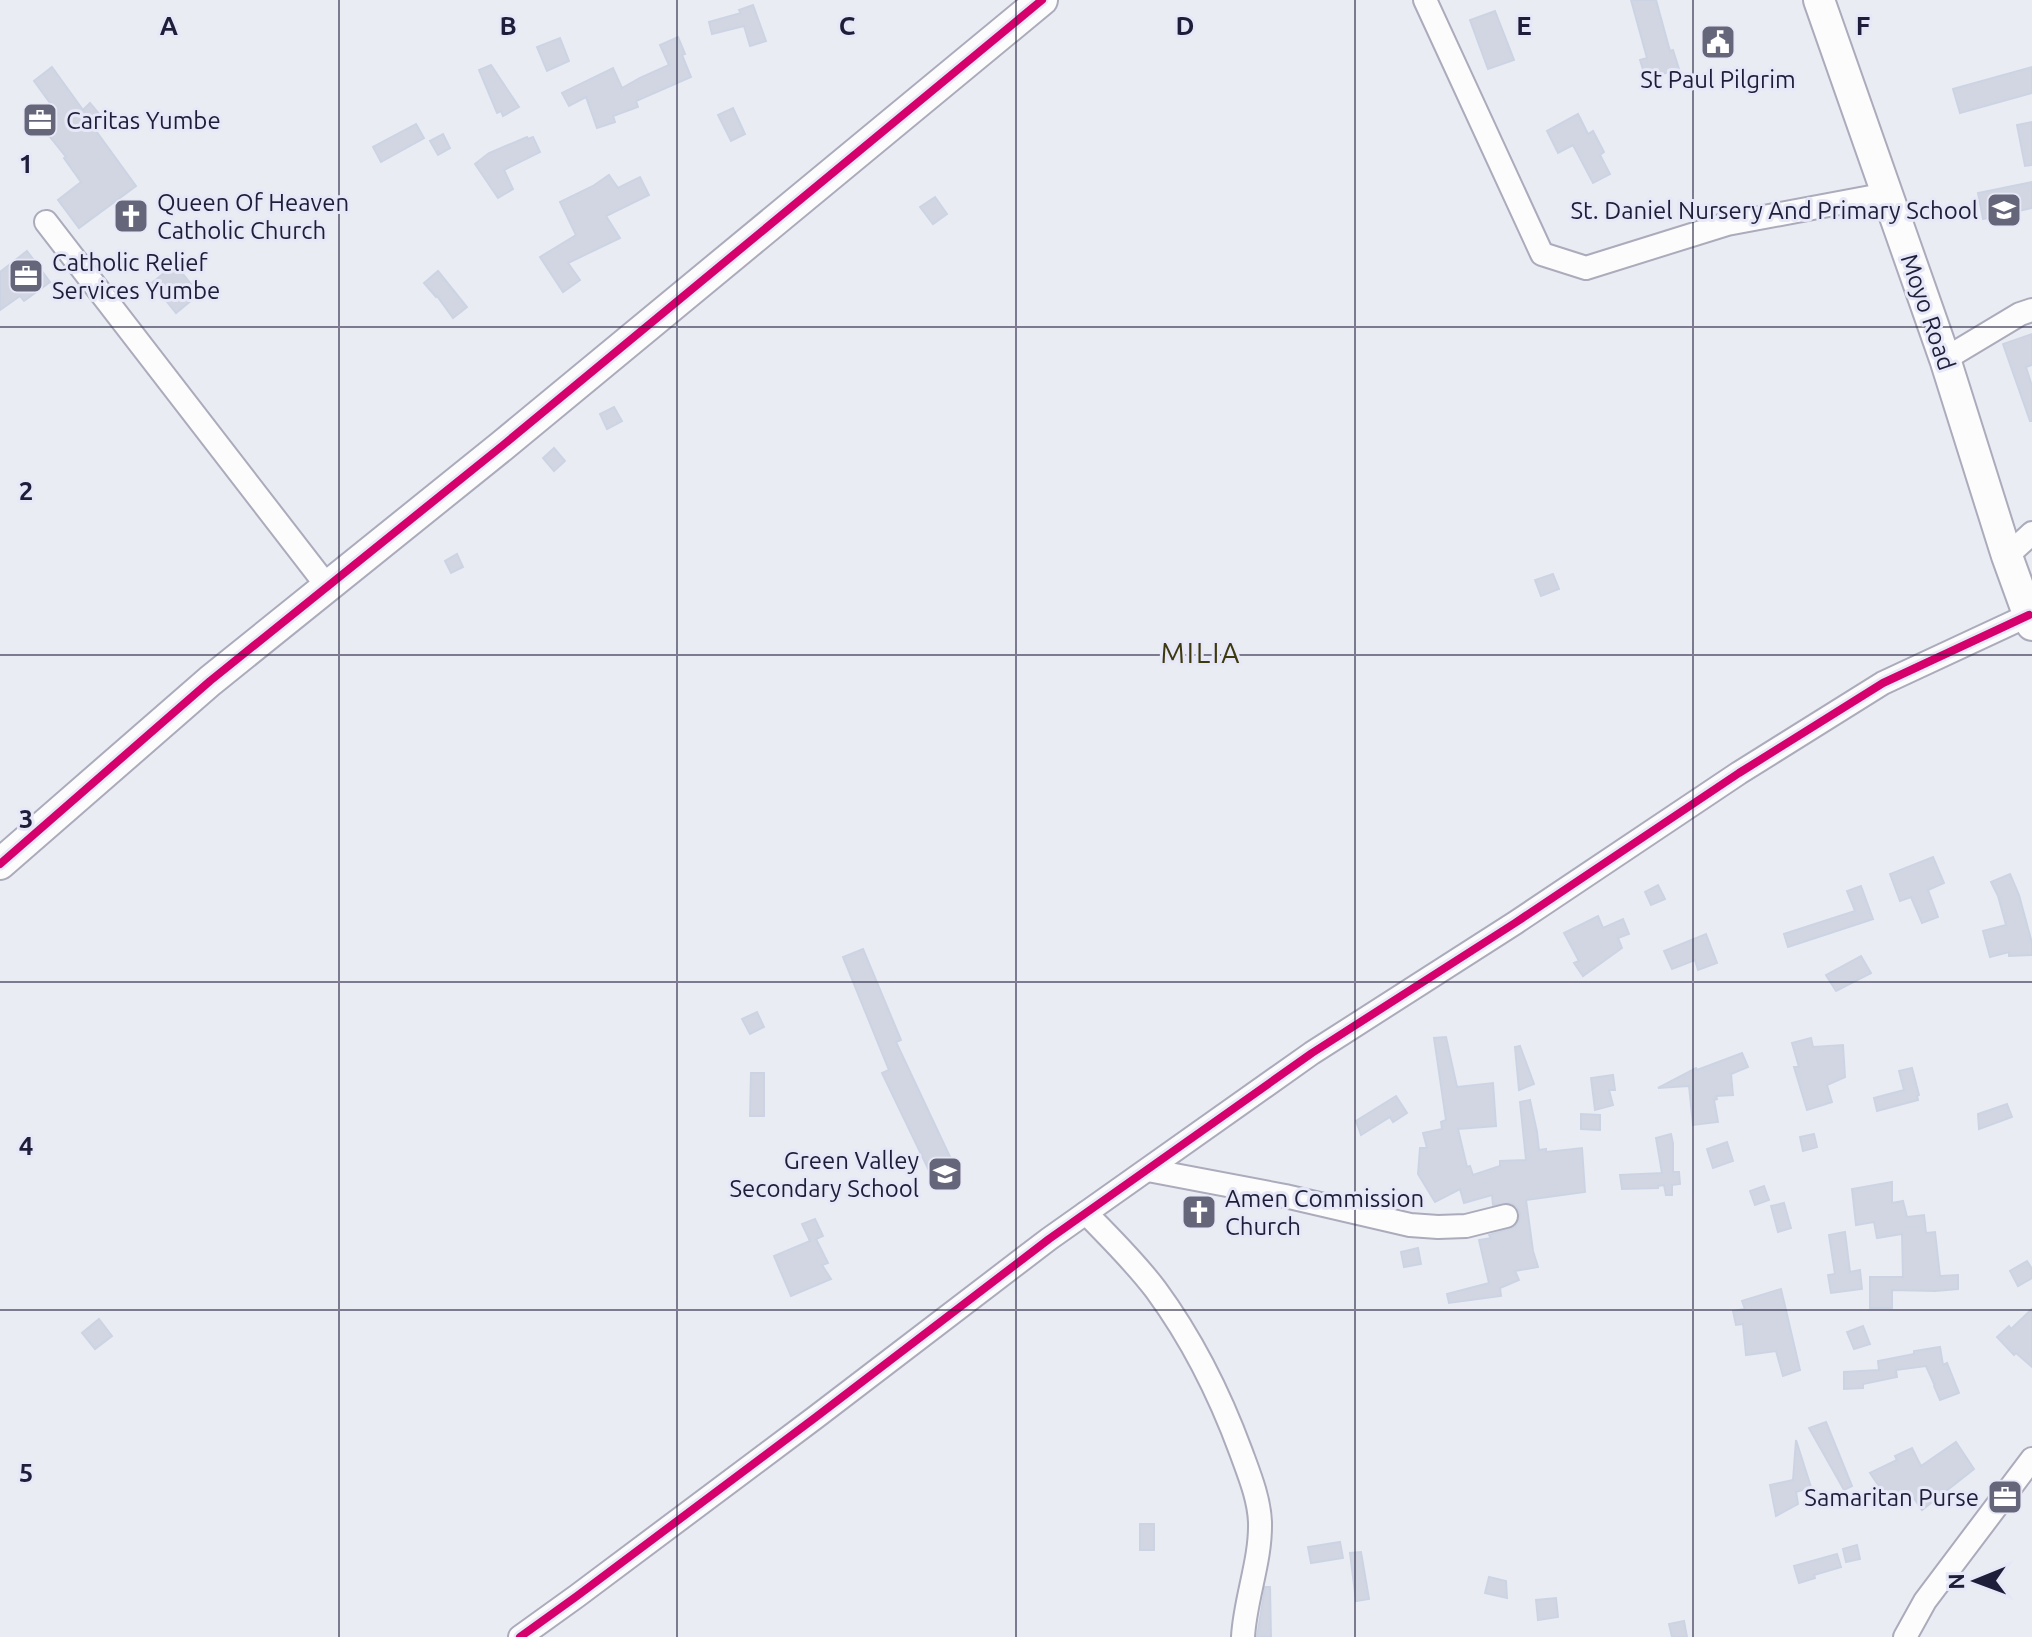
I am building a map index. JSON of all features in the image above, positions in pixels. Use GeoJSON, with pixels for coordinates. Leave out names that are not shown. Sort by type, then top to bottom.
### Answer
{"type":"FeatureCollection","features":[{"type":"Feature","properties":{"kind":"street"},"geometry":{"type":"LineString","coordinates":[[0,864],[210,681],[502,446],[1042,0]]}},
{"type":"Feature","properties":{"kind":"street"},"geometry":{"type":"LineString","coordinates":[[1425,0],[1542,254],[1586,268],[1727,224],[1887,194]]}},
{"type":"Feature","properties":{"kind":"street","name":"Moyo Road"},"geometry":{"type":"LineString","coordinates":[[1819,0],[1945,359],[2030,620]]}},
{"type":"Feature","properties":{"kind":"street"},"geometry":{"type":"LineString","coordinates":[[46,222],[327,586]]}},
{"type":"Feature","properties":{"kind":"street"},"geometry":{"type":"LineString","coordinates":[[1945,359],[2020,314],[2032,310]]}},
{"type":"Feature","properties":{"kind":"street"},"geometry":{"type":"LineString","coordinates":[[2007,556],[2032,533]]}},
{"type":"Feature","properties":{"kind":"street"},"geometry":{"type":"LineString","coordinates":[[520,1637],[1049,1239],[1312,1053],[1515,923],[1739,773],[1883,683],[2030,620]]}},
{"type":"Feature","properties":{"kind":"street"},"geometry":{"type":"LineString","coordinates":[[1148,1170],[1285,1196],[1410,1225],[1466,1226],[1506,1216]]}},
{"type":"Feature","properties":{"kind":"street"},"geometry":{"type":"LineString","coordinates":[[1086,1213],[1156,1290],[1195,1352],[1235,1434],[1254,1491],[1260,1524],[1243,1637]]}},
{"type":"Feature","properties":{"kind":"street"},"geometry":{"type":"LineString","coordinates":[[1905,1637],[1925,1601],[2032,1459]]}},
{"type":"Feature","properties":{"kind":"building"},"geometry":{"type":"Polygon","coordinates":[[[1631,0],[1656,0],[1670,51],[1673,50],[1679,69],[1646,79],[1640,60],[1647,58],[1631,0]]]}},
{"type":"Feature","properties":{"kind":"building"},"geometry":{"type":"Polygon","coordinates":[[[753,5],[766,41],[750,46],[744,26],[712,34],[709,22],[741,13],[739,10],[753,5]]]}},
{"type":"Feature","properties":{"kind":"building"},"geometry":{"type":"Polygon","coordinates":[[[1495,11],[1514,60],[1488,69],[1470,20],[1495,11]]]}},
{"type":"Feature","properties":{"kind":"building"},"geometry":{"type":"Polygon","coordinates":[[[678,37],[691,77],[636,101],[638,107],[613,116],[615,122],[597,128],[586,97],[569,106],[562,93],[613,68],[622,88],[669,65],[660,45],[678,37]]]}},
{"type":"Feature","properties":{"kind":"building"},"geometry":{"type":"Polygon","coordinates":[[[560,38],[569,61],[547,71],[537,47],[560,38]]]}},
{"type":"Feature","properties":{"kind":"building"},"geometry":{"type":"Polygon","coordinates":[[[491,65],[519,107],[503,116],[501,111],[497,113],[479,70],[491,65]]]}},
{"type":"Feature","properties":{"kind":"building"},"geometry":{"type":"Polygon","coordinates":[[[52,67],[83,110],[90,103],[100,115],[91,124],[136,186],[79,228],[58,200],[81,182],[42,127],[58,114],[34,81],[52,67]]]}},
{"type":"Feature","properties":{"kind":"building"},"geometry":{"type":"Polygon","coordinates":[[[2032,67],[2032,93],[1960,113],[1953,89],[2032,67]]]}},
{"type":"Feature","properties":{"kind":"building"},"geometry":{"type":"Polygon","coordinates":[[[733,108],[745,134],[731,141],[718,115],[733,108]]]}},
{"type":"Feature","properties":{"kind":"building"},"geometry":{"type":"Polygon","coordinates":[[[1578,114],[1588,134],[1593,131],[1604,152],[1600,155],[1610,174],[1593,183],[1573,145],[1558,153],[1547,131],[1578,114]]]}},
{"type":"Feature","properties":{"kind":"building"},"geometry":{"type":"Polygon","coordinates":[[[2032,122],[2032,165],[2025,166],[2017,125],[2032,122]]]}},
{"type":"Feature","properties":{"kind":"building"},"geometry":{"type":"Polygon","coordinates":[[[416,124],[424,138],[381,162],[373,147],[416,124]]]}},
{"type":"Feature","properties":{"kind":"building"},"geometry":{"type":"Polygon","coordinates":[[[443,134],[450,148],[438,155],[430,141],[443,134]]]}},
{"type":"Feature","properties":{"kind":"building"},"geometry":{"type":"Polygon","coordinates":[[[533,137],[540,152],[504,170],[513,189],[498,198],[475,164],[489,153],[533,137]]]}},
{"type":"Feature","properties":{"kind":"building"},"geometry":{"type":"Polygon","coordinates":[[[609,175],[618,188],[640,177],[649,195],[606,216],[620,238],[568,263],[580,280],[563,292],[540,257],[576,235],[560,202],[609,175]]]}},
{"type":"Feature","properties":{"kind":"building"},"geometry":{"type":"Polygon","coordinates":[[[2032,182],[2032,208],[1983,219],[1978,193],[2032,182]]]}},
{"type":"Feature","properties":{"kind":"building"},"geometry":{"type":"Polygon","coordinates":[[[935,197],[947,214],[933,224],[920,207],[935,197]]]}},
{"type":"Feature","properties":{"kind":"building","name":"Catholic Relief Services Yumbe"},"geometry":{"type":"Polygon","coordinates":[[[27,251],[50,282],[24,301],[20,296],[0,310],[0,272],[27,251]]]}},
{"type":"Feature","properties":{"kind":"building"},"geometry":{"type":"Polygon","coordinates":[[[175,264],[199,294],[176,313],[152,283],[175,264]]]}},
{"type":"Feature","properties":{"kind":"building"},"geometry":{"type":"Polygon","coordinates":[[[438,271],[467,307],[453,318],[424,283],[438,271]]]}},
{"type":"Feature","properties":{"kind":"building"},"geometry":{"type":"Polygon","coordinates":[[[2032,334],[2032,365],[2026,367],[2032,386],[2030,421],[2003,344],[2032,334]]]}},
{"type":"Feature","properties":{"kind":"building"},"geometry":{"type":"Polygon","coordinates":[[[614,407],[622,421],[607,429],[600,414],[614,407]]]}},
{"type":"Feature","properties":{"kind":"building"},"geometry":{"type":"Polygon","coordinates":[[[554,448],[565,461],[554,471],[543,458],[554,448]]]}},
{"type":"Feature","properties":{"kind":"building"},"geometry":{"type":"Polygon","coordinates":[[[457,554],[463,567],[451,573],[445,561],[457,554]]]}},
{"type":"Feature","properties":{"kind":"building"},"geometry":{"type":"Polygon","coordinates":[[[1553,574],[1559,589],[1541,596],[1535,580],[1553,574]]]}},
{"type":"Feature","properties":{"kind":"building"},"geometry":{"type":"Polygon","coordinates":[[[1933,857],[1944,883],[1928,890],[1938,917],[1922,923],[1911,897],[1900,901],[1890,874],[1933,857]]]}},
{"type":"Feature","properties":{"kind":"building"},"geometry":{"type":"Polygon","coordinates":[[[2010,874],[2019,895],[2032,943],[2032,955],[2009,956],[2009,952],[1990,957],[1983,931],[2006,925],[1991,882],[2010,874]]]}},
{"type":"Feature","properties":{"kind":"building"},"geometry":{"type":"Polygon","coordinates":[[[1658,885],[1665,899],[1651,905],[1645,892],[1658,885]]]}},
{"type":"Feature","properties":{"kind":"building"},"geometry":{"type":"Polygon","coordinates":[[[1861,886],[1873,919],[1788,947],[1784,934],[1855,911],[1847,891],[1861,886]]]}},
{"type":"Feature","properties":{"kind":"building"},"geometry":{"type":"Polygon","coordinates":[[[1598,916],[1603,928],[1623,919],[1629,934],[1618,938],[1622,948],[1583,976],[1574,963],[1579,961],[1564,933],[1598,916]]]}},
{"type":"Feature","properties":{"kind":"building"},"geometry":{"type":"Polygon","coordinates":[[[1706,934],[1717,963],[1698,970],[1695,960],[1672,969],[1664,951],[1706,934]]]}},
{"type":"Feature","properties":{"kind":"building"},"geometry":{"type":"Polygon","coordinates":[[[863,949],[901,1040],[896,1042],[952,1161],[946,1164],[950,1176],[939,1181],[934,1181],[882,1073],[889,1070],[843,957],[863,949]]]}},
{"type":"Feature","properties":{"kind":"building"},"geometry":{"type":"Polygon","coordinates":[[[1861,956],[1871,973],[1836,991],[1826,975],[1861,956]]]}},
{"type":"Feature","properties":{"kind":"building"},"geometry":{"type":"Polygon","coordinates":[[[757,1012],[764,1027],[750,1034],[742,1019],[757,1012]]]}},
{"type":"Feature","properties":{"kind":"building"},"geometry":{"type":"Polygon","coordinates":[[[1446,1037],[1457,1087],[1493,1083],[1496,1126],[1458,1129],[1467,1167],[1470,1166],[1473,1175],[1500,1166],[1500,1161],[1526,1160],[1520,1102],[1530,1100],[1539,1150],[1582,1148],[1585,1192],[1526,1200],[1538,1267],[1515,1271],[1519,1280],[1500,1288],[1501,1296],[1449,1303],[1447,1294],[1489,1283],[1479,1240],[1515,1227],[1520,1213],[1511,1203],[1493,1205],[1492,1195],[1464,1203],[1460,1189],[1435,1202],[1418,1174],[1420,1148],[1427,1148],[1423,1133],[1442,1129],[1441,1122],[1446,1120],[1434,1038],[1446,1037]]]}},
{"type":"Feature","properties":{"kind":"building"},"geometry":{"type":"Polygon","coordinates":[[[1811,1038],[1813,1047],[1843,1045],[1845,1077],[1827,1085],[1832,1102],[1807,1110],[1794,1067],[1799,1067],[1792,1043],[1811,1038]]]}},
{"type":"Feature","properties":{"kind":"building"},"geometry":{"type":"Polygon","coordinates":[[[1520,1046],[1534,1084],[1519,1090],[1515,1047],[1520,1046]]]}},
{"type":"Feature","properties":{"kind":"building"},"geometry":{"type":"Polygon","coordinates":[[[1742,1053],[1748,1067],[1731,1074],[1733,1095],[1716,1096],[1714,1100],[1718,1122],[1693,1125],[1689,1086],[1658,1088],[1696,1068],[1742,1053]]]}},
{"type":"Feature","properties":{"kind":"building"},"geometry":{"type":"Polygon","coordinates":[[[1912,1068],[1918,1100],[1877,1111],[1874,1098],[1904,1090],[1899,1071],[1912,1068]]]}},
{"type":"Feature","properties":{"kind":"building"},"geometry":{"type":"Polygon","coordinates":[[[751,1073],[764,1073],[764,1116],[750,1116],[751,1073]]]}},
{"type":"Feature","properties":{"kind":"building"},"geometry":{"type":"Polygon","coordinates":[[[1613,1075],[1615,1090],[1609,1090],[1613,1105],[1595,1110],[1591,1078],[1613,1075]]]}},
{"type":"Feature","properties":{"kind":"building"},"geometry":{"type":"Polygon","coordinates":[[[1396,1096],[1407,1113],[1393,1122],[1390,1117],[1361,1135],[1356,1121],[1396,1096]]]}},
{"type":"Feature","properties":{"kind":"building"},"geometry":{"type":"Polygon","coordinates":[[[2007,1104],[2012,1117],[1979,1129],[1978,1114],[2007,1104]]]}},
{"type":"Feature","properties":{"kind":"building"},"geometry":{"type":"Polygon","coordinates":[[[1581,1114],[1600,1115],[1600,1130],[1581,1129],[1581,1114]]]}},
{"type":"Feature","properties":{"kind":"building"},"geometry":{"type":"Polygon","coordinates":[[[1671,1134],[1673,1172],[1679,1172],[1680,1184],[1672,1185],[1672,1195],[1666,1195],[1664,1185],[1658,1188],[1622,1189],[1620,1175],[1662,1173],[1656,1138],[1671,1134]]]}},
{"type":"Feature","properties":{"kind":"building"},"geometry":{"type":"Polygon","coordinates":[[[1814,1134],[1817,1147],[1803,1151],[1800,1137],[1814,1134]]]}},
{"type":"Feature","properties":{"kind":"building"},"geometry":{"type":"Polygon","coordinates":[[[1727,1142],[1733,1161],[1713,1168],[1707,1149],[1727,1142]]]}},
{"type":"Feature","properties":{"kind":"building"},"geometry":{"type":"Polygon","coordinates":[[[1892,1182],[1892,1203],[1903,1201],[1907,1217],[1924,1215],[1926,1233],[1935,1232],[1940,1276],[1958,1275],[1958,1289],[1892,1290],[1892,1308],[1870,1308],[1870,1277],[1903,1277],[1902,1234],[1877,1238],[1874,1222],[1856,1225],[1852,1189],[1892,1182]]]}},
{"type":"Feature","properties":{"kind":"building"},"geometry":{"type":"Polygon","coordinates":[[[1764,1186],[1769,1200],[1755,1205],[1750,1191],[1764,1186]]]}},
{"type":"Feature","properties":{"kind":"building"},"geometry":{"type":"Polygon","coordinates":[[[1784,1203],[1791,1228],[1778,1232],[1771,1206],[1784,1203]]]}},
{"type":"Feature","properties":{"kind":"building"},"geometry":{"type":"Polygon","coordinates":[[[815,1219],[823,1236],[816,1239],[828,1263],[822,1265],[831,1279],[791,1296],[774,1256],[810,1241],[802,1224],[815,1219]]]}},
{"type":"Feature","properties":{"kind":"building"},"geometry":{"type":"Polygon","coordinates":[[[1845,1232],[1850,1272],[1860,1270],[1862,1289],[1831,1293],[1828,1275],[1835,1274],[1829,1235],[1845,1232]]]}},
{"type":"Feature","properties":{"kind":"building"},"geometry":{"type":"Polygon","coordinates":[[[1418,1248],[1421,1264],[1404,1267],[1401,1252],[1418,1248]]]}},
{"type":"Feature","properties":{"kind":"building"},"geometry":{"type":"Polygon","coordinates":[[[2027,1261],[2032,1269],[2032,1278],[2018,1286],[2010,1271],[2027,1261]]]}},
{"type":"Feature","properties":{"kind":"building"},"geometry":{"type":"Polygon","coordinates":[[[1781,1289],[1800,1370],[1783,1376],[1776,1351],[1746,1355],[1743,1324],[1736,1325],[1733,1311],[1745,1309],[1742,1301],[1781,1289]]]}},
{"type":"Feature","properties":{"kind":"building"},"geometry":{"type":"Polygon","coordinates":[[[2032,1309],[2032,1367],[2016,1353],[2014,1355],[1997,1337],[2009,1326],[2011,1329],[2032,1309]]]}},
{"type":"Feature","properties":{"kind":"building"},"geometry":{"type":"Polygon","coordinates":[[[99,1319],[112,1336],[95,1349],[82,1333],[99,1319]]]}},
{"type":"Feature","properties":{"kind":"building"},"geometry":{"type":"Polygon","coordinates":[[[1863,1326],[1870,1344],[1854,1349],[1847,1332],[1863,1326]]]}},
{"type":"Feature","properties":{"kind":"building"},"geometry":{"type":"Polygon","coordinates":[[[1940,1347],[1943,1365],[1947,1363],[1959,1393],[1940,1400],[1926,1366],[1896,1370],[1897,1377],[1863,1384],[1863,1388],[1844,1389],[1844,1372],[1879,1370],[1878,1361],[1940,1347]]]}},
{"type":"Feature","properties":{"kind":"building"},"geometry":{"type":"Polygon","coordinates":[[[1826,1422],[1852,1486],[1844,1490],[1809,1428],[1826,1422]]]}},
{"type":"Feature","properties":{"kind":"building"},"geometry":{"type":"Polygon","coordinates":[[[1796,1440],[1811,1487],[1796,1492],[1798,1504],[1776,1516],[1770,1485],[1793,1480],[1796,1440]]]}},
{"type":"Feature","properties":{"kind":"building"},"geometry":{"type":"Polygon","coordinates":[[[1956,1442],[1974,1469],[1922,1510],[1911,1494],[1892,1506],[1870,1473],[1897,1460],[1895,1456],[1912,1448],[1921,1466],[1956,1442]]]}},
{"type":"Feature","properties":{"kind":"building"},"geometry":{"type":"Polygon","coordinates":[[[1140,1524],[1154,1524],[1154,1550],[1140,1550],[1140,1524]]]}},
{"type":"Feature","properties":{"kind":"building"},"geometry":{"type":"Polygon","coordinates":[[[1340,1542],[1343,1558],[1311,1563],[1308,1547],[1340,1542]]]}},
{"type":"Feature","properties":{"kind":"building"},"geometry":{"type":"Polygon","coordinates":[[[1857,1545],[1860,1559],[1846,1562],[1843,1549],[1857,1545]]]}},
{"type":"Feature","properties":{"kind":"building"},"geometry":{"type":"Polygon","coordinates":[[[1361,1552],[1369,1599],[1356,1601],[1350,1553],[1361,1552]]]}},
{"type":"Feature","properties":{"kind":"building"},"geometry":{"type":"Polygon","coordinates":[[[1837,1554],[1841,1567],[1799,1583],[1794,1566],[1837,1554]]]}},
{"type":"Feature","properties":{"kind":"building"},"geometry":{"type":"Polygon","coordinates":[[[1489,1577],[1506,1581],[1507,1598],[1485,1593],[1489,1577]]]}},
{"type":"Feature","properties":{"kind":"building"},"geometry":{"type":"Polygon","coordinates":[[[1265,1587],[1270,1587],[1271,1637],[1257,1637],[1265,1587]]]}},
{"type":"Feature","properties":{"kind":"building"},"geometry":{"type":"Polygon","coordinates":[[[1556,1598],[1558,1617],[1538,1620],[1536,1600],[1556,1598]]]}},
{"type":"Feature","properties":{"kind":"building"},"geometry":{"type":"Polygon","coordinates":[[[1684,1621],[1687,1637],[1672,1637],[1669,1624],[1684,1621]]]}},
{"type":"Feature","properties":{"kind":"cycle path"},"geometry":{"type":"LineString","coordinates":[[0,864],[210,681],[502,446],[1042,0]]}},
{"type":"Feature","properties":{"kind":"cycle path"},"geometry":{"type":"LineString","coordinates":[[520,1637],[1049,1239],[1312,1053],[1515,923],[1739,773],[1883,683],[2029,615]]}},
{"type":"Feature","properties":{"kind":"place","name":"St Paul Pilgrim"},"geometry":{"type":"Point","coordinates":[1718,42]}},
{"type":"Feature","properties":{"kind":"place","name":"Caritas Yumbe"},"geometry":{"type":"Point","coordinates":[40,120]}},
{"type":"Feature","properties":{"kind":"place","name":"St. Daniel Nursery And Primary School"},"geometry":{"type":"Point","coordinates":[2004,210]}},
{"type":"Feature","properties":{"kind":"place","name":"Queen Of Heaven Catholic Church"},"geometry":{"type":"Point","coordinates":[131,216]}},
{"type":"Feature","properties":{"kind":"place","name":"Catholic Relief Services Yumbe"},"geometry":{"type":"Point","coordinates":[26,276]}},
{"type":"Feature","properties":{"kind":"place","name":"Green Valley Secondary School"},"geometry":{"type":"Point","coordinates":[945,1174]}},
{"type":"Feature","properties":{"kind":"place","name":"Amen Commission Church"},"geometry":{"type":"Point","coordinates":[1199,1212]}},
{"type":"Feature","properties":{"kind":"place","name":"Samaritan Purse"},"geometry":{"type":"Point","coordinates":[2005,1497]}},
{"type":"Feature","properties":{"kind":"district","name":"MILIA"},"geometry":{"type":"Point","coordinates":[1201,652]}}]}
